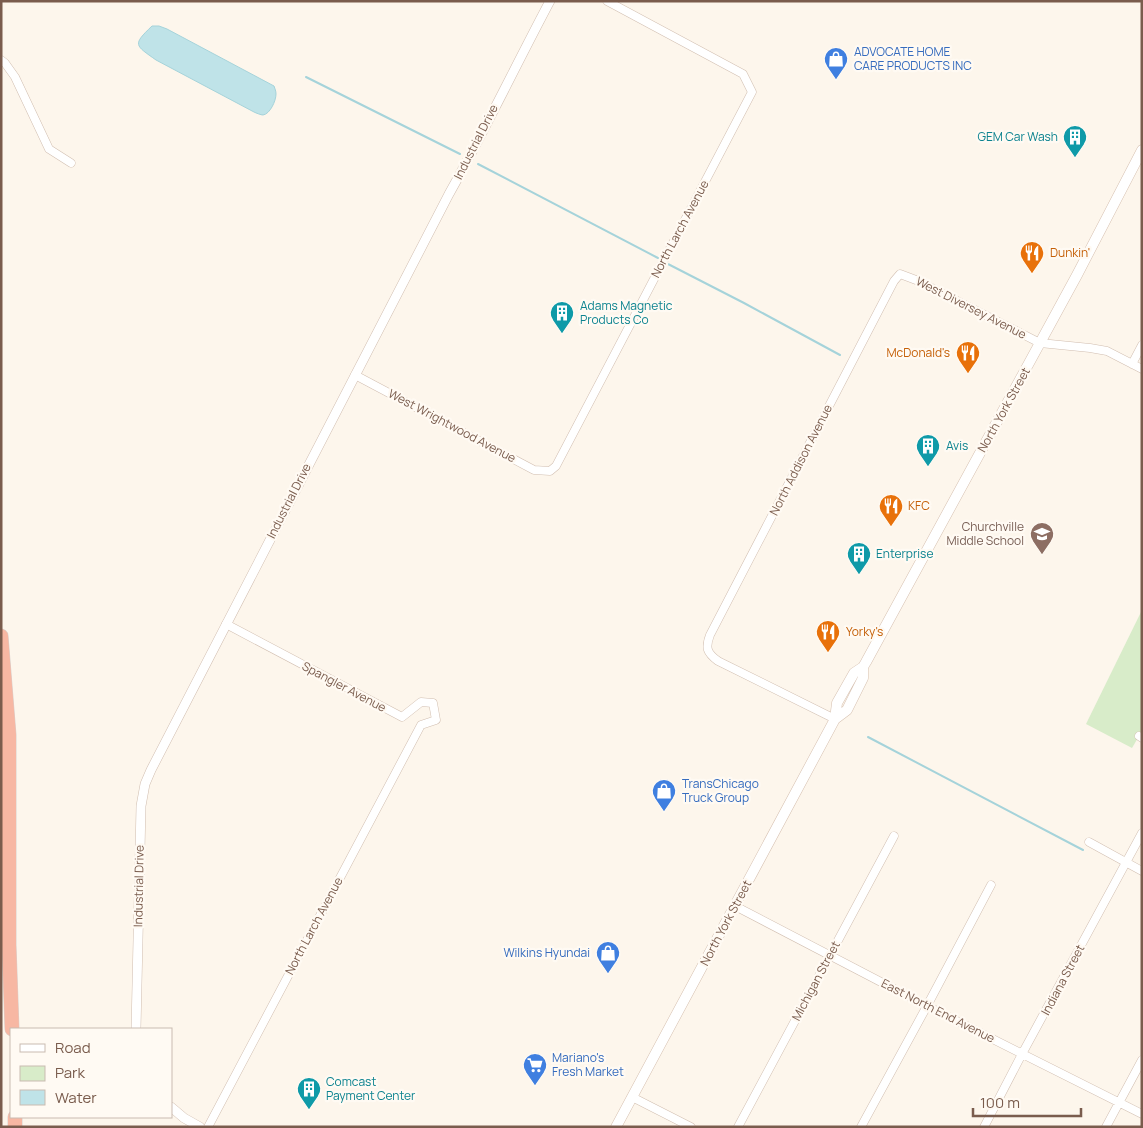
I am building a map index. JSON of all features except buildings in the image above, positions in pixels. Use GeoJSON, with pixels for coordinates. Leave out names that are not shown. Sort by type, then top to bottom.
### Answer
{"type":"FeatureCollection","features":[{"type":"Feature","properties":{"kind":"highway"},"geometry":{"type":"LineString","coordinates":[[1,636],[9,735],[9,945],[12,1028]]}},
{"type":"Feature","properties":{"kind":"main road","name":"North York Street"},"geometry":{"type":"LineString","coordinates":[[616,1127],[835,718],[837,703],[854,673],[863,668],[1078,275],[1142,150]]}},
{"type":"Feature","properties":{"kind":"street","name":"Industrial Drive"},"geometry":{"type":"LineString","coordinates":[[136,1028],[141,806],[144,784],[550,1]]}},
{"type":"Feature","properties":{"kind":"street","name":"North Larch Avenue"},"geometry":{"type":"LineString","coordinates":[[550,471],[556,466],[568,444],[752,92],[743,74],[607,1]]}},
{"type":"Feature","properties":{"kind":"street"},"geometry":{"type":"LineString","coordinates":[[1,60],[15,77],[49,149],[70,163]]}},
{"type":"Feature","properties":{"kind":"street","name":"West Diversey Avenue"},"geometry":{"type":"LineString","coordinates":[[900,274],[916,280],[1040,343]]}},
{"type":"Feature","properties":{"kind":"street","name":"North Addison Avenue"},"geometry":{"type":"LineString","coordinates":[[835,718],[718,661],[707,648],[708,640],[890,286],[900,274]]}},
{"type":"Feature","properties":{"kind":"street"},"geometry":{"type":"LineString","coordinates":[[1040,343],[1090,348],[1107,352],[1142,369]]}},
{"type":"Feature","properties":{"kind":"street"},"geometry":{"type":"LineString","coordinates":[[1132,364],[1142,345]]}},
{"type":"Feature","properties":{"kind":"street","name":"West Wrightwood Avenue"},"geometry":{"type":"LineString","coordinates":[[355,375],[534,470],[550,471]]}},
{"type":"Feature","properties":{"kind":"street","name":"Spangler Avenue"},"geometry":{"type":"LineString","coordinates":[[226,624],[402,717],[421,702],[433,703],[436,720],[421,725]]}},
{"type":"Feature","properties":{"kind":"street","name":"North Larch Avenue"},"geometry":{"type":"LineString","coordinates":[[208,1127],[421,725]]}},
{"type":"Feature","properties":{"kind":"street","name":"Indiana Street"},"geometry":{"type":"LineString","coordinates":[[984,1127],[1142,833]]}},
{"type":"Feature","properties":{"kind":"street","name":"Michigan Street"},"geometry":{"type":"LineString","coordinates":[[738,1127],[894,836]]}},
{"type":"Feature","properties":{"kind":"street"},"geometry":{"type":"LineString","coordinates":[[1088,842],[1142,871]]}},
{"type":"Feature","properties":{"kind":"street"},"geometry":{"type":"LineString","coordinates":[[861,1127],[991,885]]}},
{"type":"Feature","properties":{"kind":"street","name":"East North End Avenue"},"geometry":{"type":"LineString","coordinates":[[735,906],[927,1006],[1142,1114]]}},
{"type":"Feature","properties":{"kind":"street"},"geometry":{"type":"LineString","coordinates":[[1106,1127],[1142,1060]]}},
{"type":"Feature","properties":{"kind":"street"},"geometry":{"type":"LineString","coordinates":[[632,1097],[691,1127]]}},
{"type":"Feature","properties":{"kind":"street"},"geometry":{"type":"LineString","coordinates":[[172,1108],[184,1118],[200,1127]]}},
{"type":"Feature","properties":{"kind":"green space"},"geometry":{"type":"Polygon","coordinates":[[[1142,610],[1142,731],[1132,748],[1086,724],[1142,610]]]}},
{"type":"Feature","properties":{"kind":"water"},"geometry":{"type":"Polygon","coordinates":[[[152,26],[167,29],[274,86],[276,97],[270,110],[263,115],[255,112],[156,60],[140,48],[139,44],[141,37],[152,26]]]}},
{"type":"Feature","properties":{"kind":"waterway"},"geometry":{"type":"LineString","coordinates":[[306,77],[460,154]]}},
{"type":"Feature","properties":{"kind":"waterway"},"geometry":{"type":"LineString","coordinates":[[478,164],[658,258]]}},
{"type":"Feature","properties":{"kind":"waterway"},"geometry":{"type":"LineString","coordinates":[[668,264],[840,355]]}},
{"type":"Feature","properties":{"kind":"waterway"},"geometry":{"type":"LineString","coordinates":[[868,737],[1083,850]]}},
{"type":"Feature","properties":{"kind":"place","name":"ADVOCATE HOME CARE PRODUCTS INC"},"geometry":{"type":"Point","coordinates":[836,80]}},
{"type":"Feature","properties":{"kind":"place","name":"GEM Car Wash"},"geometry":{"type":"Point","coordinates":[1075,158]}},
{"type":"Feature","properties":{"kind":"place","name":"Dunkin'"},"geometry":{"type":"Point","coordinates":[1032,274]}},
{"type":"Feature","properties":{"kind":"place","name":"Adams Magnetic Products Co"},"geometry":{"type":"Point","coordinates":[562,334]}},
{"type":"Feature","properties":{"kind":"place","name":"McDonald's"},"geometry":{"type":"Point","coordinates":[968,374]}},
{"type":"Feature","properties":{"kind":"place","name":"Avis"},"geometry":{"type":"Point","coordinates":[928,467]}},
{"type":"Feature","properties":{"kind":"place","name":"KFC"},"geometry":{"type":"Point","coordinates":[891,527]}},
{"type":"Feature","properties":{"kind":"place","name":"Churchville Middle School"},"geometry":{"type":"Point","coordinates":[1042,555]}},
{"type":"Feature","properties":{"kind":"place","name":"Enterprise"},"geometry":{"type":"Point","coordinates":[859,575]}},
{"type":"Feature","properties":{"kind":"place","name":"Yorky's"},"geometry":{"type":"Point","coordinates":[828,653]}},
{"type":"Feature","properties":{"kind":"place","name":"TransChicago Truck Group"},"geometry":{"type":"Point","coordinates":[664,812]}},
{"type":"Feature","properties":{"kind":"place","name":"Wilkins Hyundai"},"geometry":{"type":"Point","coordinates":[608,974]}},
{"type":"Feature","properties":{"kind":"place","name":"Mariano's Fresh Market"},"geometry":{"type":"Point","coordinates":[535,1086]}},
{"type":"Feature","properties":{"kind":"place","name":"Comcast Payment Center"},"geometry":{"type":"Point","coordinates":[309,1110]}}]}
